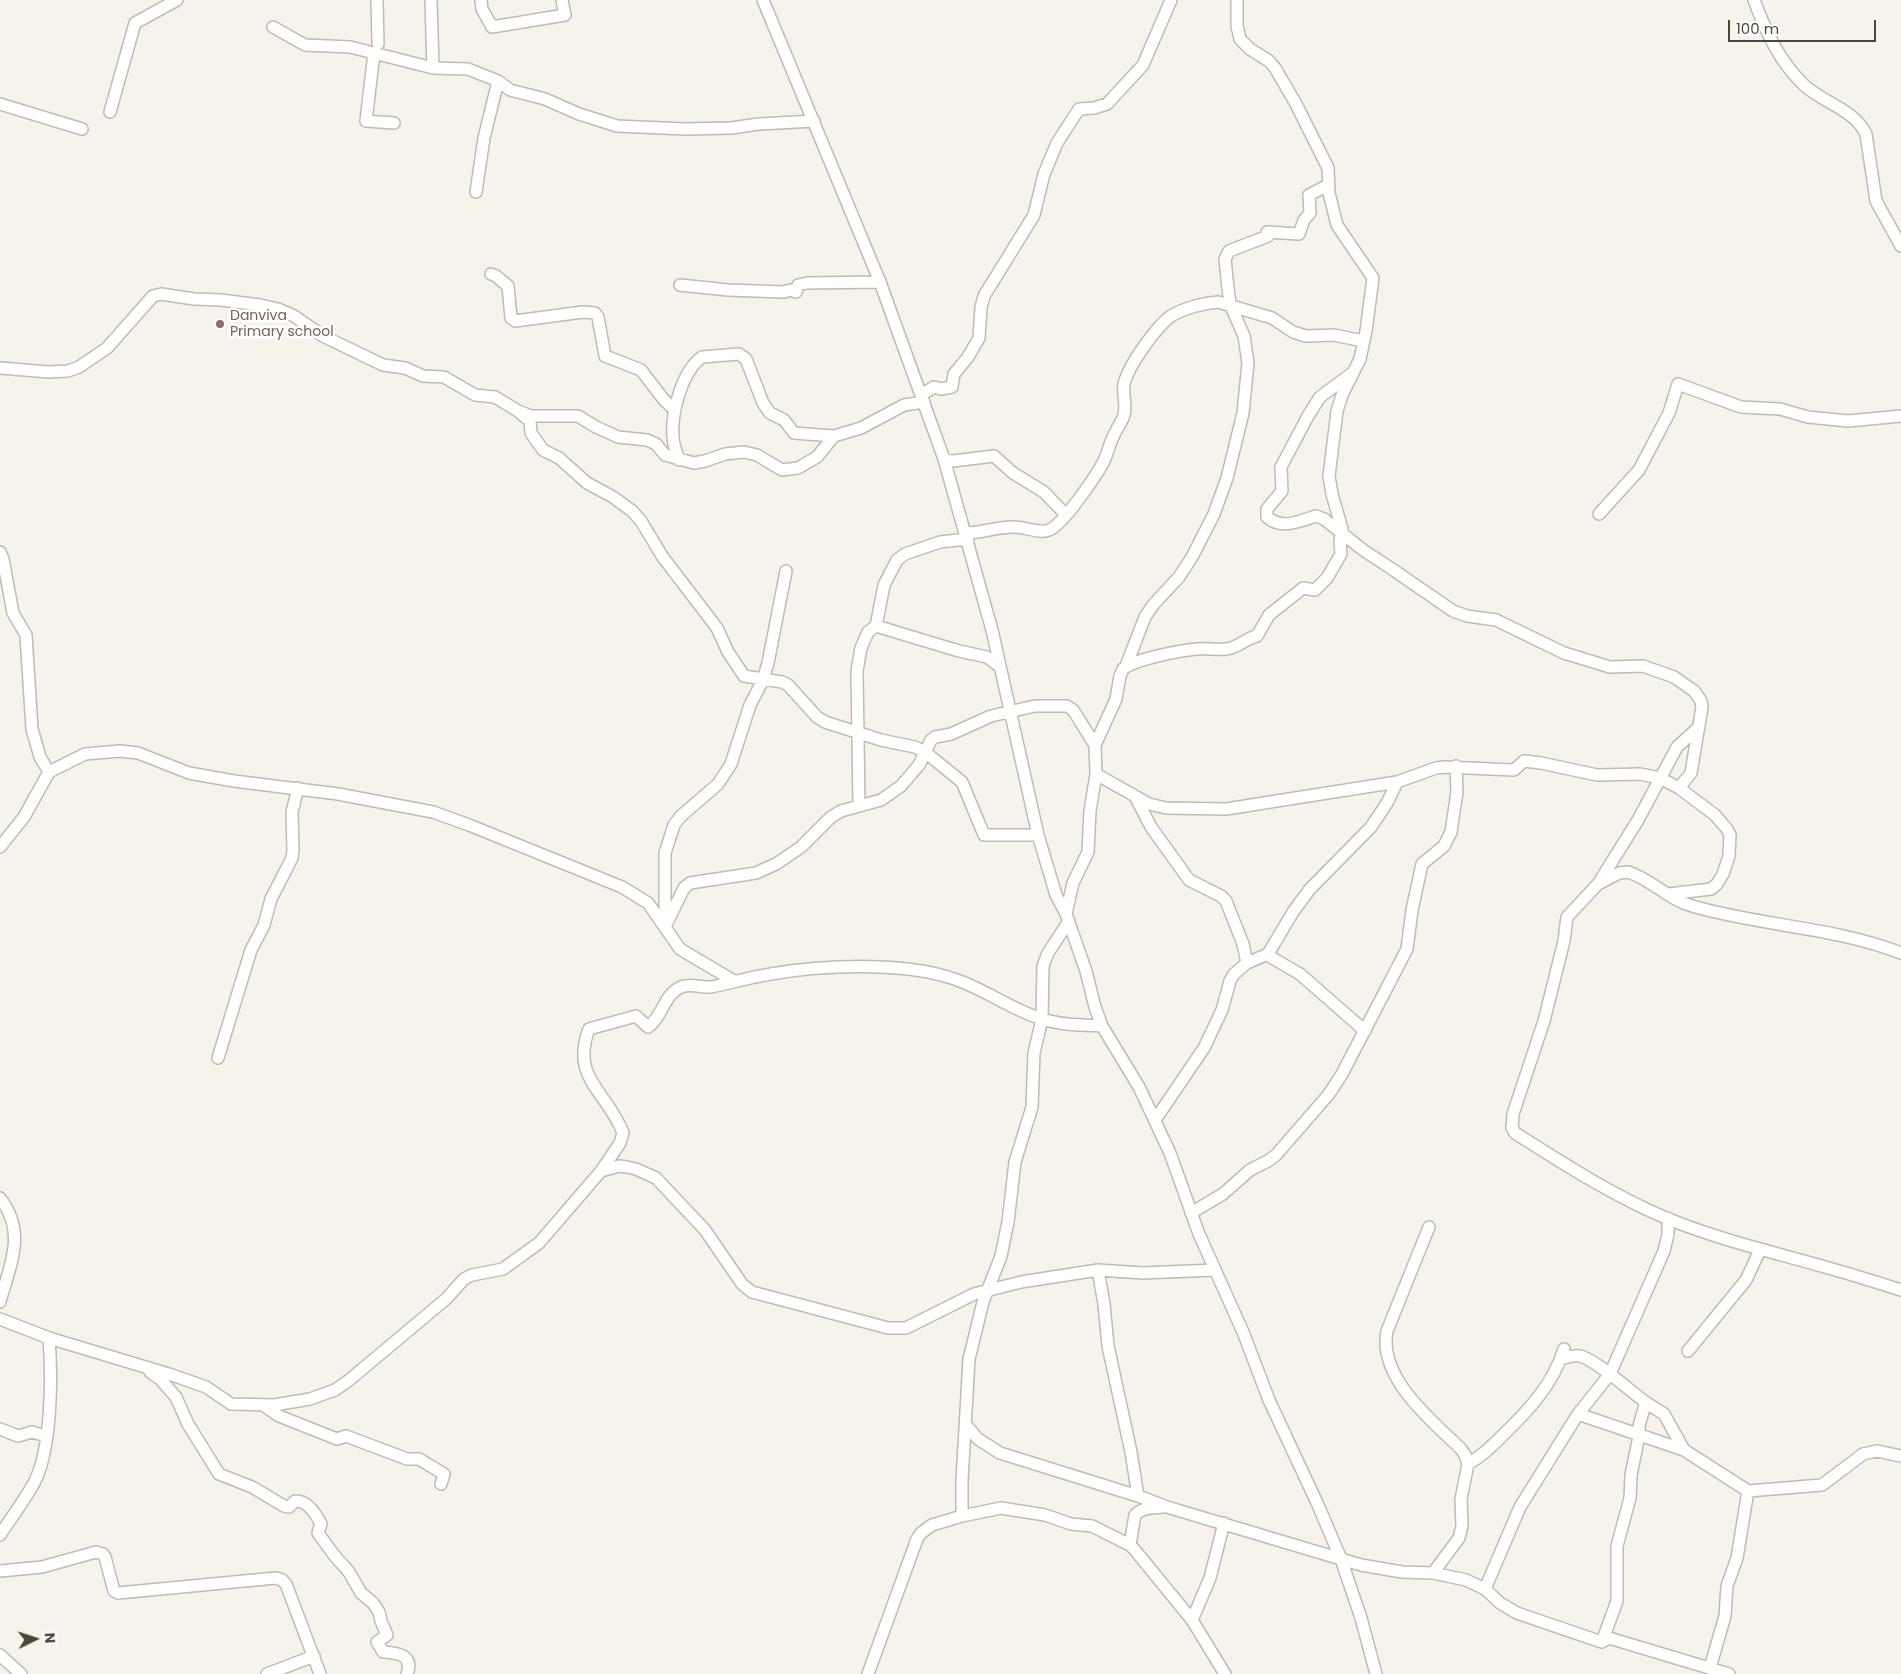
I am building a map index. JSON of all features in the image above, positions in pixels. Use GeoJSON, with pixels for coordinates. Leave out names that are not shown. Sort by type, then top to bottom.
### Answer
{"type":"FeatureCollection","features":[{"type":"Feature","properties":{"kind":"street"},"geometry":{"type":"LineString","coordinates":[[110,112],[135,23],[177,0]]}},
{"type":"Feature","properties":{"kind":"street"},"geometry":{"type":"LineString","coordinates":[[377,0],[376,49],[366,120],[394,123]]}},
{"type":"Feature","properties":{"kind":"street"},"geometry":{"type":"LineString","coordinates":[[431,0],[433,68]]}},
{"type":"Feature","properties":{"kind":"street"},"geometry":{"type":"LineString","coordinates":[[481,0],[482,9],[492,27],[565,15],[562,0]]}},
{"type":"Feature","properties":{"kind":"street"},"geometry":{"type":"LineString","coordinates":[[763,0],[880,282],[944,458],[992,630],[1038,835],[1056,896],[1067,918],[1086,971],[1095,1008],[1102,1026],[1139,1087],[1170,1153],[1214,1270],[1243,1332],[1269,1400],[1341,1559],[1361,1618],[1376,1674]]}},
{"type":"Feature","properties":{"kind":"street"},"geometry":{"type":"LineString","coordinates":[[679,460],[672,436],[675,410],[689,370],[702,357],[739,354],[746,359],[763,403],[770,413],[784,420],[792,432],[812,436],[834,436],[861,428],[923,398],[934,388],[952,387],[954,374],[968,357],[979,338],[981,307],[984,296],[1034,215],[1044,174],[1057,143],[1079,109],[1094,108],[1108,104],[1143,65],[1171,0]]}},
{"type":"Feature","properties":{"kind":"street"},"geometry":{"type":"LineString","coordinates":[[1126,666],[1179,651],[1199,649],[1225,650],[1238,646],[1250,637],[1257,636],[1268,615],[1303,588],[1316,590],[1327,578],[1341,554],[1340,541],[1342,529],[1329,476],[1338,411],[1342,395],[1360,359],[1373,278],[1337,225],[1328,185],[1328,168],[1296,104],[1275,68],[1250,49],[1240,38],[1237,26],[1237,0]]}},
{"type":"Feature","properties":{"kind":"street"},"geometry":{"type":"LineString","coordinates":[[1754,0],[1770,40],[1777,52],[1804,85],[1818,96],[1845,111],[1864,129],[1876,201],[1901,246]]}},
{"type":"Feature","properties":{"kind":"street"},"geometry":{"type":"LineString","coordinates":[[273,27],[305,45],[376,49],[433,68],[468,69],[498,80],[510,90],[545,99],[579,114],[617,126],[685,129],[731,128],[759,124],[814,121]]}},
{"type":"Feature","properties":{"kind":"street"},"geometry":{"type":"LineString","coordinates":[[476,192],[484,138],[498,80]]}},
{"type":"Feature","properties":{"kind":"street"},"geometry":{"type":"LineString","coordinates":[[0,104],[82,129]]}},
{"type":"Feature","properties":{"kind":"street"},"geometry":{"type":"LineString","coordinates":[[962,1516],[962,1480],[969,1359],[979,1317],[1003,1249],[1015,1162],[1032,1107],[1034,1052],[1042,1019],[1043,966],[1067,918],[1074,883],[1088,852],[1090,811],[1096,774],[1095,746],[1118,694],[1120,676],[1146,617],[1153,605],[1180,577],[1214,514],[1227,478],[1244,414],[1248,363],[1244,336],[1230,304],[1225,259],[1229,251],[1268,236],[1267,232],[1298,234],[1304,220],[1310,213],[1308,195],[1328,185]]}},
{"type":"Feature","properties":{"kind":"street"},"geometry":{"type":"LineString","coordinates":[[491,274],[508,286],[511,318],[515,321],[582,312],[595,313],[598,317],[605,356],[641,370],[664,400],[675,410]]}},
{"type":"Feature","properties":{"kind":"street"},"geometry":{"type":"LineString","coordinates":[[680,286],[728,290],[784,292],[790,290],[796,292],[798,285],[807,283],[880,282]]}},
{"type":"Feature","properties":{"kind":"street"},"geometry":{"type":"LineString","coordinates":[[0,368],[49,372],[68,371],[86,364],[107,348],[154,296],[161,294],[194,299],[239,302],[278,309],[294,316],[323,336],[383,365],[402,367],[423,376],[444,377],[475,395],[498,398],[530,421],[531,433],[543,450],[559,458],[587,483],[603,491],[632,511],[641,521],[662,556],[717,628],[728,652],[744,676],[782,682],[824,722],[886,741],[915,747],[925,752],[962,782],[984,835],[1038,835]]}},
{"type":"Feature","properties":{"kind":"street"},"geometry":{"type":"LineString","coordinates":[[859,806],[858,657],[868,632],[876,626],[884,585],[897,560],[905,554],[940,542],[1008,527],[1047,531],[1054,527],[1073,508],[1103,464],[1116,431],[1124,418],[1126,406],[1124,387],[1126,377],[1136,358],[1152,336],[1175,314],[1209,302],[1230,304],[1272,318],[1293,332],[1306,336],[1334,335],[1363,341]]}},
{"type":"Feature","properties":{"kind":"street"},"geometry":{"type":"LineString","coordinates":[[1355,371],[1320,397],[1312,410],[1281,467],[1282,491],[1266,511],[1267,517],[1272,521],[1286,524],[1316,516],[1453,612],[1496,620],[1564,653],[1610,667],[1643,666],[1674,678],[1694,691],[1702,707],[1699,728],[1691,773],[1679,788]]}},
{"type":"Feature","properties":{"kind":"street"},"geometry":{"type":"LineString","coordinates":[[1599,514],[1639,470],[1669,413],[1678,384],[1741,407],[1780,409],[1808,417],[1848,421],[1901,416]]}},
{"type":"Feature","properties":{"kind":"street"},"geometry":{"type":"LineString","coordinates":[[518,411],[530,416],[542,417],[578,416],[618,437],[643,439],[652,442],[665,455],[679,460],[694,463],[725,454],[744,452],[757,455],[782,470],[789,470],[806,464],[817,457],[834,436]]}},
{"type":"Feature","properties":{"kind":"street"},"geometry":{"type":"LineString","coordinates":[[944,458],[961,460],[994,456],[1013,473],[1044,492],[1066,515]]}},
{"type":"Feature","properties":{"kind":"street"},"geometry":{"type":"LineString","coordinates":[[0,552],[13,613],[26,635],[32,730],[40,757],[49,772]]}},
{"type":"Feature","properties":{"kind":"street"},"geometry":{"type":"LineString","coordinates":[[665,927],[665,853],[674,825],[681,816],[718,784],[728,770],[735,755],[750,705],[763,680],[768,663],[786,571]]}},
{"type":"Feature","properties":{"kind":"street"},"geometry":{"type":"LineString","coordinates":[[0,589],[11,603]]}},
{"type":"Feature","properties":{"kind":"street"},"geometry":{"type":"LineString","coordinates":[[876,626],[958,651],[987,657],[1000,667]]}},
{"type":"Feature","properties":{"kind":"street"},"geometry":{"type":"LineString","coordinates":[[665,927],[684,888],[690,883],[756,873],[770,867],[802,847],[831,817],[841,811],[881,800],[900,786],[911,776],[928,743],[935,738],[951,734],[991,716],[1010,711],[1035,706],[1067,706],[1073,710],[1095,746]]}},
{"type":"Feature","properties":{"kind":"street"},"geometry":{"type":"LineString","coordinates":[[1699,728],[1677,748],[1638,820],[1598,884],[1567,916],[1564,941],[1544,1021],[1513,1114],[1512,1128],[1514,1133],[1579,1174],[1619,1197],[1668,1218],[1760,1250],[1901,1290]]}},
{"type":"Feature","properties":{"kind":"street"},"geometry":{"type":"LineString","coordinates":[[0,847],[24,817],[49,772],[85,754],[130,751],[189,773],[234,782],[298,788],[406,806],[433,812],[469,825],[622,887],[648,903],[680,949],[734,982]]}},
{"type":"Feature","properties":{"kind":"street"},"geometry":{"type":"LineString","coordinates":[[1096,774],[1149,804],[1166,808],[1226,809],[1397,782],[1436,768],[1456,766],[1514,770],[1524,762],[1540,763],[1597,775],[1633,773],[1660,778],[1679,788],[1714,815],[1730,835],[1729,856],[1723,874],[1714,887],[1711,889],[1669,894]]}},
{"type":"Feature","properties":{"kind":"street"},"geometry":{"type":"LineString","coordinates":[[1191,1213],[1223,1194],[1250,1170],[1268,1162],[1329,1094],[1365,1031],[1407,950],[1412,910],[1423,862],[1444,846],[1449,837],[1457,792],[1456,766]]}},
{"type":"Feature","properties":{"kind":"street"},"geometry":{"type":"LineString","coordinates":[[1155,1120],[1204,1048],[1222,1010],[1230,980],[1246,963],[1267,955],[1292,912],[1310,889],[1371,828],[1387,803],[1397,782]]}},
{"type":"Feature","properties":{"kind":"street"},"geometry":{"type":"LineString","coordinates":[[218,1058],[251,950],[264,925],[271,899],[292,858],[292,812],[298,788]]}},
{"type":"Feature","properties":{"kind":"street"},"geometry":{"type":"LineString","coordinates":[[1136,798],[1150,826],[1190,880],[1221,896],[1226,901],[1244,944],[1246,963]]}},
{"type":"Feature","properties":{"kind":"street"},"geometry":{"type":"LineString","coordinates":[[1598,884],[1619,873],[1628,872],[1691,906],[1755,921],[1848,936],[1901,953]]}},
{"type":"Feature","properties":{"kind":"street"},"geometry":{"type":"LineString","coordinates":[[1267,955],[1300,974],[1365,1031]]}},
{"type":"Feature","properties":{"kind":"street"},"geometry":{"type":"LineString","coordinates":[[0,1319],[48,1338],[206,1387],[231,1404],[274,1405],[310,1399],[340,1387],[446,1299],[464,1279],[472,1275],[503,1268],[535,1247],[601,1172],[620,1143],[623,1133],[585,1068],[582,1053],[589,1029],[636,1016],[648,1027],[656,1020],[666,1001],[681,987],[690,985],[706,987],[797,970],[855,967],[910,969],[949,977],[1005,1004],[1042,1019],[1070,1024],[1102,1026]]}},
{"type":"Feature","properties":{"kind":"street"},"geometry":{"type":"LineString","coordinates":[[601,1172],[619,1166],[652,1175],[705,1230],[742,1284],[752,1292],[897,1329],[906,1328],[974,1294],[1021,1282],[1098,1270],[1143,1273],[1214,1270]]}},
{"type":"Feature","properties":{"kind":"street"},"geometry":{"type":"LineString","coordinates":[[0,1198],[6,1205],[13,1221],[16,1238],[0,1302]]}},
{"type":"Feature","properties":{"kind":"street"},"geometry":{"type":"LineString","coordinates":[[1485,1589],[1520,1508],[1578,1414],[1610,1374],[1664,1251],[1668,1234],[1668,1218]]}},
{"type":"Feature","properties":{"kind":"street"},"geometry":{"type":"LineString","coordinates":[[1429,1227],[1387,1331],[1385,1347],[1390,1365],[1400,1382],[1420,1410],[1461,1449],[1465,1454],[1468,1464],[1461,1499],[1461,1531],[1459,1538],[1433,1573]]}},
{"type":"Feature","properties":{"kind":"street"},"geometry":{"type":"LineString","coordinates":[[1688,1351],[1746,1280],[1760,1250]]}},
{"type":"Feature","properties":{"kind":"street"},"geometry":{"type":"LineString","coordinates":[[1098,1270],[1104,1304],[1108,1346],[1131,1452],[1138,1496]]}},
{"type":"Feature","properties":{"kind":"street"},"geometry":{"type":"LineString","coordinates":[[0,1536],[34,1482],[40,1467],[46,1436],[51,1376],[48,1338]]}},
{"type":"Feature","properties":{"kind":"street"},"geometry":{"type":"LineString","coordinates":[[1468,1464],[1481,1457],[1531,1408],[1562,1354],[1581,1356],[1610,1374],[1644,1402],[1664,1414],[1684,1450]]}},
{"type":"Feature","properties":{"kind":"street"},"geometry":{"type":"LineString","coordinates":[[145,1368],[160,1379],[176,1397],[188,1424],[219,1474],[252,1486],[284,1506],[289,1506],[295,1501],[302,1501],[314,1512],[321,1524],[318,1533],[349,1572],[361,1593],[373,1603],[379,1612],[387,1635],[377,1642],[383,1652],[401,1654],[406,1659],[409,1669],[407,1674]]}},
{"type":"Feature","properties":{"kind":"street"},"geometry":{"type":"LineString","coordinates":[[1602,1642],[1617,1601],[1617,1546],[1630,1498],[1631,1475],[1640,1423],[1645,1407],[1644,1402]]}},
{"type":"Feature","properties":{"kind":"street"},"geometry":{"type":"LineString","coordinates":[[261,1404],[279,1416],[336,1439],[346,1436],[408,1459],[418,1459],[444,1474],[441,1484]]}},
{"type":"Feature","properties":{"kind":"street"},"geometry":{"type":"LineString","coordinates":[[1578,1414],[1684,1450],[1748,1491],[1822,1485],[1863,1454],[1877,1451],[1891,1452],[1901,1456]]}},
{"type":"Feature","properties":{"kind":"street"},"geometry":{"type":"LineString","coordinates":[[966,1425],[978,1438],[1000,1452],[1168,1507],[1361,1565],[1387,1570],[1433,1573],[1466,1580],[1485,1589],[1500,1603],[1517,1613],[1602,1642],[1609,1638],[1729,1674]]}},
{"type":"Feature","properties":{"kind":"street"},"geometry":{"type":"LineString","coordinates":[[0,1429],[18,1436],[32,1432],[46,1436]]}},
{"type":"Feature","properties":{"kind":"street"},"geometry":{"type":"LineString","coordinates":[[1710,1668],[1725,1616],[1727,1586],[1737,1558],[1748,1491]]}},
{"type":"Feature","properties":{"kind":"street"},"geometry":{"type":"LineString","coordinates":[[1130,1545],[1137,1512],[1144,1509],[1168,1507]]}},
{"type":"Feature","properties":{"kind":"street"},"geometry":{"type":"LineString","coordinates":[[868,1674],[917,1539],[921,1533],[932,1525],[962,1516],[1001,1508],[1045,1515],[1071,1524],[1092,1526],[1130,1545],[1192,1620],[1225,1674]]}},
{"type":"Feature","properties":{"kind":"street"},"geometry":{"type":"LineString","coordinates":[[1192,1620],[1208,1583],[1224,1523]]}},
{"type":"Feature","properties":{"kind":"street"},"geometry":{"type":"LineString","coordinates":[[0,1571],[42,1567],[100,1552],[105,1557],[114,1591],[118,1593],[276,1578],[286,1584],[320,1674]]}},
{"type":"Feature","properties":{"kind":"street"},"geometry":{"type":"LineString","coordinates":[[0,1654],[21,1674]]}},
{"type":"Feature","properties":{"kind":"street"},"geometry":{"type":"LineString","coordinates":[[267,1674],[314,1656]]}},
{"type":"Feature","properties":{"kind":"place","name":"Danviva Primary school"},"geometry":{"type":"Point","coordinates":[220,324]}}]}
